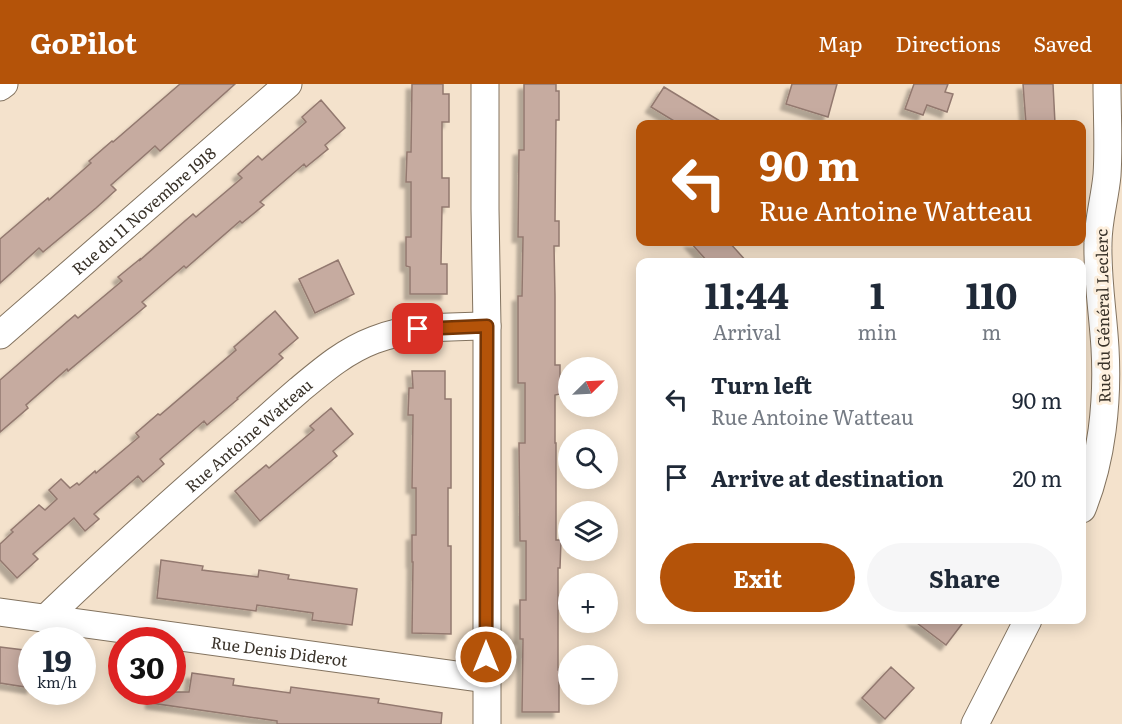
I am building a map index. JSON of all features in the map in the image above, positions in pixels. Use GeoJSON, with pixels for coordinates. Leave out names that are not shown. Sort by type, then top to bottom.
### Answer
{"type":"FeatureCollection","features":[{"type":"Feature","properties":{"kind":"street"},"geometry":{"type":"LineString","coordinates":[[0,87],[4,84]]}},
{"type":"Feature","properties":{"kind":"street","name":"Rue du 11 Novembre 1918"},"geometry":{"type":"LineString","coordinates":[[0,335],[288,84]]}},
{"type":"Feature","properties":{"kind":"street"},"geometry":{"type":"LineString","coordinates":[[485,84],[487,724]]}},
{"type":"Feature","properties":{"kind":"street","name":"Rue du Général Leclerc"},"geometry":{"type":"LineString","coordinates":[[1086,499],[1097,455],[1105,394],[1105,350],[1100,305],[1098,244],[1107,178],[1107,84]]}},
{"type":"Feature","properties":{"kind":"street","name":"Rue Antoine Watteau"},"geometry":{"type":"LineString","coordinates":[[45,618],[96,569],[270,415],[340,357],[375,340],[396,333],[418,329],[487,326]]}},
{"type":"Feature","properties":{"kind":"street","name":"Rue Denis Diderot"},"geometry":{"type":"LineString","coordinates":[[0,612],[486,679]]}},
{"type":"Feature","properties":{"kind":"street"},"geometry":{"type":"LineString","coordinates":[[975,724],[1026,624]]}},
{"type":"Feature","properties":{"kind":"building"},"geometry":{"type":"Polygon","coordinates":[[[180,84],[235,84],[160,151],[155,146],[111,185],[116,190],[96,208],[43,252],[39,248],[0,283],[0,239],[48,198],[49,200],[91,163],[89,161],[180,84]]]}},
{"type":"Feature","properties":{"kind":"building"},"geometry":{"type":"Polygon","coordinates":[[[412,84],[443,84],[443,94],[449,94],[449,122],[442,122],[442,178],[449,178],[449,207],[442,207],[441,264],[447,264],[447,294],[410,294],[410,267],[406,266],[406,237],[411,237],[411,182],[406,182],[407,152],[411,152],[412,84]]]}},
{"type":"Feature","properties":{"kind":"building"},"geometry":{"type":"Polygon","coordinates":[[[524,84],[556,84],[556,91],[559,91],[559,120],[556,120],[555,221],[559,221],[559,246],[554,246],[555,365],[558,365],[558,394],[555,395],[556,540],[558,540],[558,561],[560,561],[560,568],[558,568],[559,712],[522,712],[523,639],[520,639],[520,600],[526,600],[526,541],[520,541],[519,443],[525,443],[525,383],[518,383],[518,296],[522,296],[523,237],[518,237],[519,150],[524,150],[524,84]]]}},
{"type":"Feature","properties":{"kind":"building"},"geometry":{"type":"Polygon","coordinates":[[[792,84],[837,84],[828,117],[786,104],[792,84]]]}},
{"type":"Feature","properties":{"kind":"building"},"geometry":{"type":"Polygon","coordinates":[[[914,84],[948,84],[945,92],[953,94],[947,112],[927,105],[923,115],[905,109],[914,84]]]}},
{"type":"Feature","properties":{"kind":"building"},"geometry":{"type":"Polygon","coordinates":[[[1023,84],[1053,84],[1055,120],[1026,120],[1023,84]]]}},
{"type":"Feature","properties":{"kind":"building"},"geometry":{"type":"Polygon","coordinates":[[[664,87],[718,120],[672,120],[651,107],[664,87]]]}},
{"type":"Feature","properties":{"kind":"building"},"geometry":{"type":"Polygon","coordinates":[[[321,100],[345,128],[325,145],[328,149],[306,167],[304,164],[260,202],[264,205],[242,223],[240,221],[186,268],[184,266],[142,302],[146,306],[68,371],[67,369],[26,405],[28,408],[0,432],[0,380],[75,315],[78,318],[122,281],[118,277],[193,214],[196,217],[242,178],[238,174],[258,156],[262,160],[306,122],[302,117],[321,100]]]}},
{"type":"Feature","properties":{"kind":"building"},"geometry":{"type":"Polygon","coordinates":[[[694,246],[733,246],[743,258],[704,258],[694,246]]]}},
{"type":"Feature","properties":{"kind":"building"},"geometry":{"type":"Polygon","coordinates":[[[338,260],[354,294],[315,313],[299,279],[338,260]]]}},
{"type":"Feature","properties":{"kind":"building"},"geometry":{"type":"Polygon","coordinates":[[[275,311],[298,338],[279,354],[283,358],[207,425],[204,421],[160,459],[164,464],[143,482],[138,476],[94,514],[99,519],[85,531],[74,518],[33,554],[38,559],[17,578],[0,560],[0,544],[13,532],[11,530],[39,505],[45,510],[57,499],[49,490],[61,479],[70,488],[77,483],[79,485],[95,471],[96,473],[139,437],[136,433],[236,350],[234,347],[275,311]]]}},
{"type":"Feature","properties":{"kind":"building"},"geometry":{"type":"Polygon","coordinates":[[[412,371],[445,371],[445,399],[451,399],[451,488],[448,488],[448,546],[451,546],[451,634],[412,633],[412,535],[416,535],[416,488],[412,488],[413,415],[408,415],[409,388],[413,388],[412,371]]]}},
{"type":"Feature","properties":{"kind":"building"},"geometry":{"type":"Polygon","coordinates":[[[331,408],[353,434],[333,451],[337,456],[260,521],[235,491],[266,465],[269,468],[314,430],[310,426],[331,408]]]}},
{"type":"Feature","properties":{"kind":"building"},"geometry":{"type":"Polygon","coordinates":[[[161,560],[203,566],[202,570],[258,577],[259,570],[289,575],[288,579],[357,589],[352,625],[312,620],[313,613],[257,605],[256,611],[157,598],[161,560]]]}},
{"type":"Feature","properties":{"kind":"building"},"geometry":{"type":"Polygon","coordinates":[[[918,624],[962,624],[946,645],[918,624]]]}},
{"type":"Feature","properties":{"kind":"building"},"geometry":{"type":"Polygon","coordinates":[[[0,647],[18,649],[18,686],[0,683],[0,647]]]}},
{"type":"Feature","properties":{"kind":"building"},"geometry":{"type":"Polygon","coordinates":[[[891,667],[914,688],[885,719],[862,698],[891,667]]]}},
{"type":"Feature","properties":{"kind":"building"},"geometry":{"type":"Polygon","coordinates":[[[192,673],[234,679],[233,685],[290,693],[291,687],[379,699],[378,703],[442,713],[441,724],[277,724],[277,721],[165,705],[186,705],[186,692],[189,692],[192,673]]]}},
{"type":"Feature","properties":{"kind":"route"},"geometry":{"type":"LineString","coordinates":[[418,329],[487,326],[486,657]]}}]}
